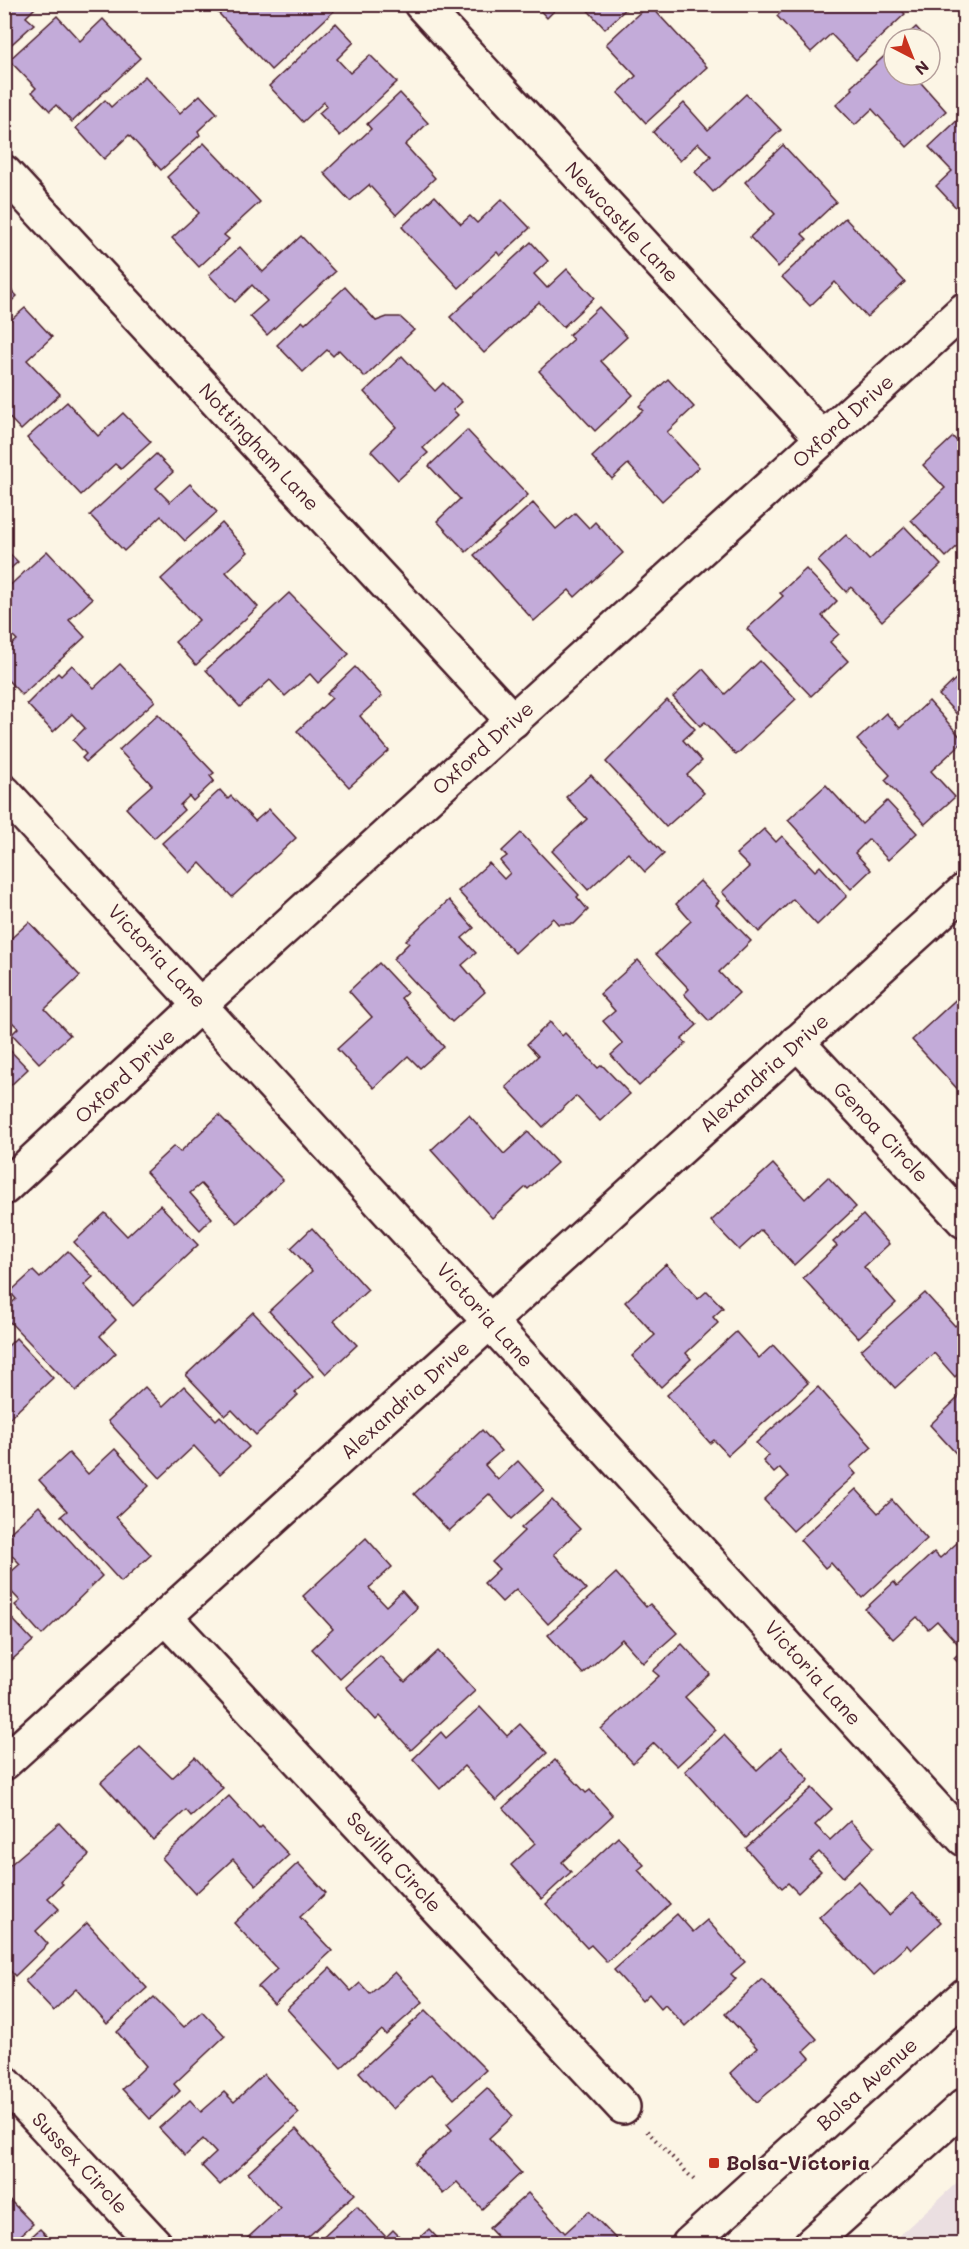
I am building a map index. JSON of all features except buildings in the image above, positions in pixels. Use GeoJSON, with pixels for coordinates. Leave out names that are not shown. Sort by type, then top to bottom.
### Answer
{"type":"FeatureCollection","features":[{"type":"Feature","properties":{"kind":"street","name":"Newcastle Lane"},"geometry":{"type":"LineString","coordinates":[[421,4],[823,439]]}},
{"type":"Feature","properties":{"kind":"street","name":"Nottingham Lane"},"geometry":{"type":"LineString","coordinates":[[4,172],[513,721]]}},
{"type":"Feature","properties":{"kind":"street","name":"Oxford Drive"},"geometry":{"type":"LineString","coordinates":[[4,1188],[201,1004],[964,310]]}},
{"type":"Feature","properties":{"kind":"street","name":"Victoria Lane"},"geometry":{"type":"LineString","coordinates":[[4,792],[201,1004],[964,1839]]}},
{"type":"Feature","properties":{"kind":"street","name":"Alexandria Drive"},"geometry":{"type":"LineString","coordinates":[[4,1763],[964,891]]}},
{"type":"Feature","properties":{"kind":"street","name":"Genoa Circle"},"geometry":{"type":"LineString","coordinates":[[797,1042],[964,1221]]}},
{"type":"Feature","properties":{"kind":"street","name":"Sevilla Circle"},"geometry":{"type":"LineString","coordinates":[[165,1617],[623,2107]]}},
{"type":"Feature","properties":{"kind":"street","name":"Bolsa Avenue"},"geometry":{"type":"LineString","coordinates":[[689,2244],[964,1996]]}},
{"type":"Feature","properties":{"kind":"street","name":"Sussex Circle"},"geometry":{"type":"LineString","coordinates":[[4,2082],[155,2244]]}},
{"type":"Feature","properties":{"kind":"street"},"geometry":{"type":"LineString","coordinates":[[811,2244],[964,2106]]}},
{"type":"Feature","properties":{"kind":"path"},"geometry":{"type":"LineString","coordinates":[[623,2107],[695,2181]]}},
{"type":"Feature","properties":{"kind":"shaded area"},"geometry":{"type":"Polygon","coordinates":[[[964,2176],[964,2244],[890,2244],[964,2176]]]}},
{"type":"Feature","properties":{"kind":"place","name":"Bolsa-Victoria"},"geometry":{"type":"Point","coordinates":[714,2163]}}]}
